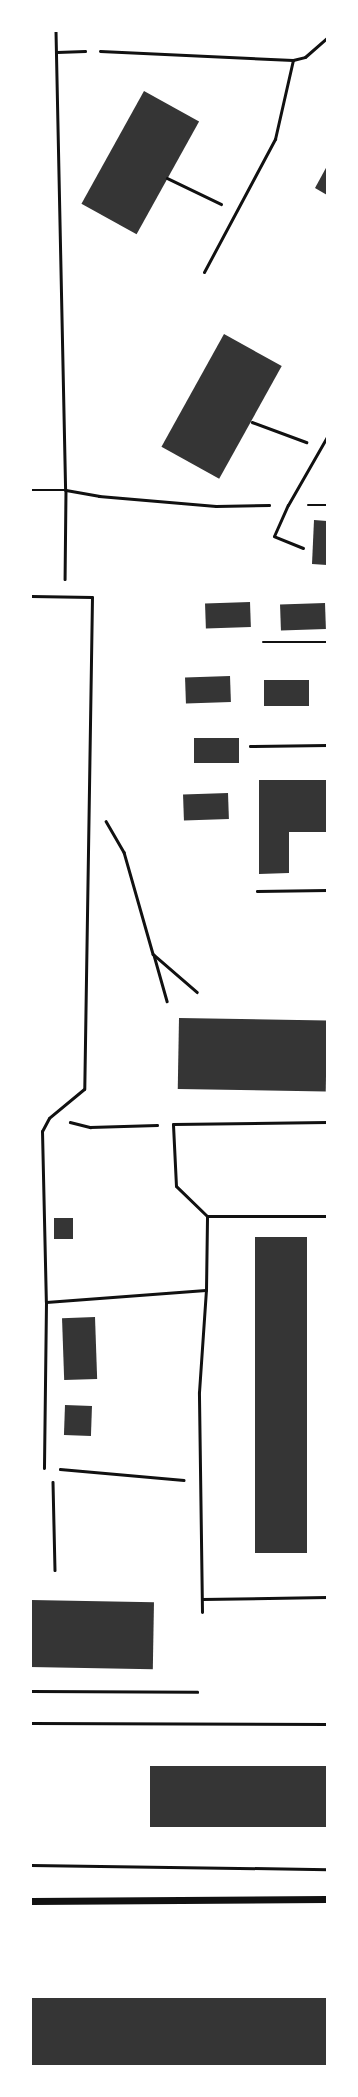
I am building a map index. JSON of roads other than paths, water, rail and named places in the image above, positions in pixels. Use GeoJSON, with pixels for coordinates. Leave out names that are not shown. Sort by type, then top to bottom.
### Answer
{"type":"FeatureCollection","features":[{"type":"Feature","properties":{"kind":"street"},"geometry":{"type":"LineString","coordinates":[[31,1901],[327,1899]]}},
{"type":"Feature","properties":{"kind":"lane"},"geometry":{"type":"LineString","coordinates":[[100,51],[293,60],[305,57],[327,38]]}},
{"type":"Feature","properties":{"kind":"lane"},"geometry":{"type":"LineString","coordinates":[[204,272],[275,139],[293,60]]}},
{"type":"Feature","properties":{"kind":"lane"},"geometry":{"type":"LineString","coordinates":[[303,548],[274,536],[288,505],[327,437]]}},
{"type":"Feature","properties":{"kind":"lane"},"geometry":{"type":"LineString","coordinates":[[31,596],[92,597],[84,1089],[49,1118],[42,1131],[46,1302],[44,1468]]}},
{"type":"Feature","properties":{"kind":"lane"},"geometry":{"type":"LineString","coordinates":[[327,1122],[173,1124],[176,1186],[207,1216],[327,1216]]}},
{"type":"Feature","properties":{"kind":"lane"},"geometry":{"type":"LineString","coordinates":[[202,1612],[199,1392],[206,1290],[207,1216]]}},
{"type":"Feature","properties":{"kind":"lane"},"geometry":{"type":"LineString","coordinates":[[46,1302],[206,1290]]}},
{"type":"Feature","properties":{"kind":"lane"},"geometry":{"type":"LineString","coordinates":[[202,1599],[327,1597]]}},
{"type":"Feature","properties":{"kind":"lane"},"geometry":{"type":"LineString","coordinates":[[31,1723],[327,1724]]}}]}
